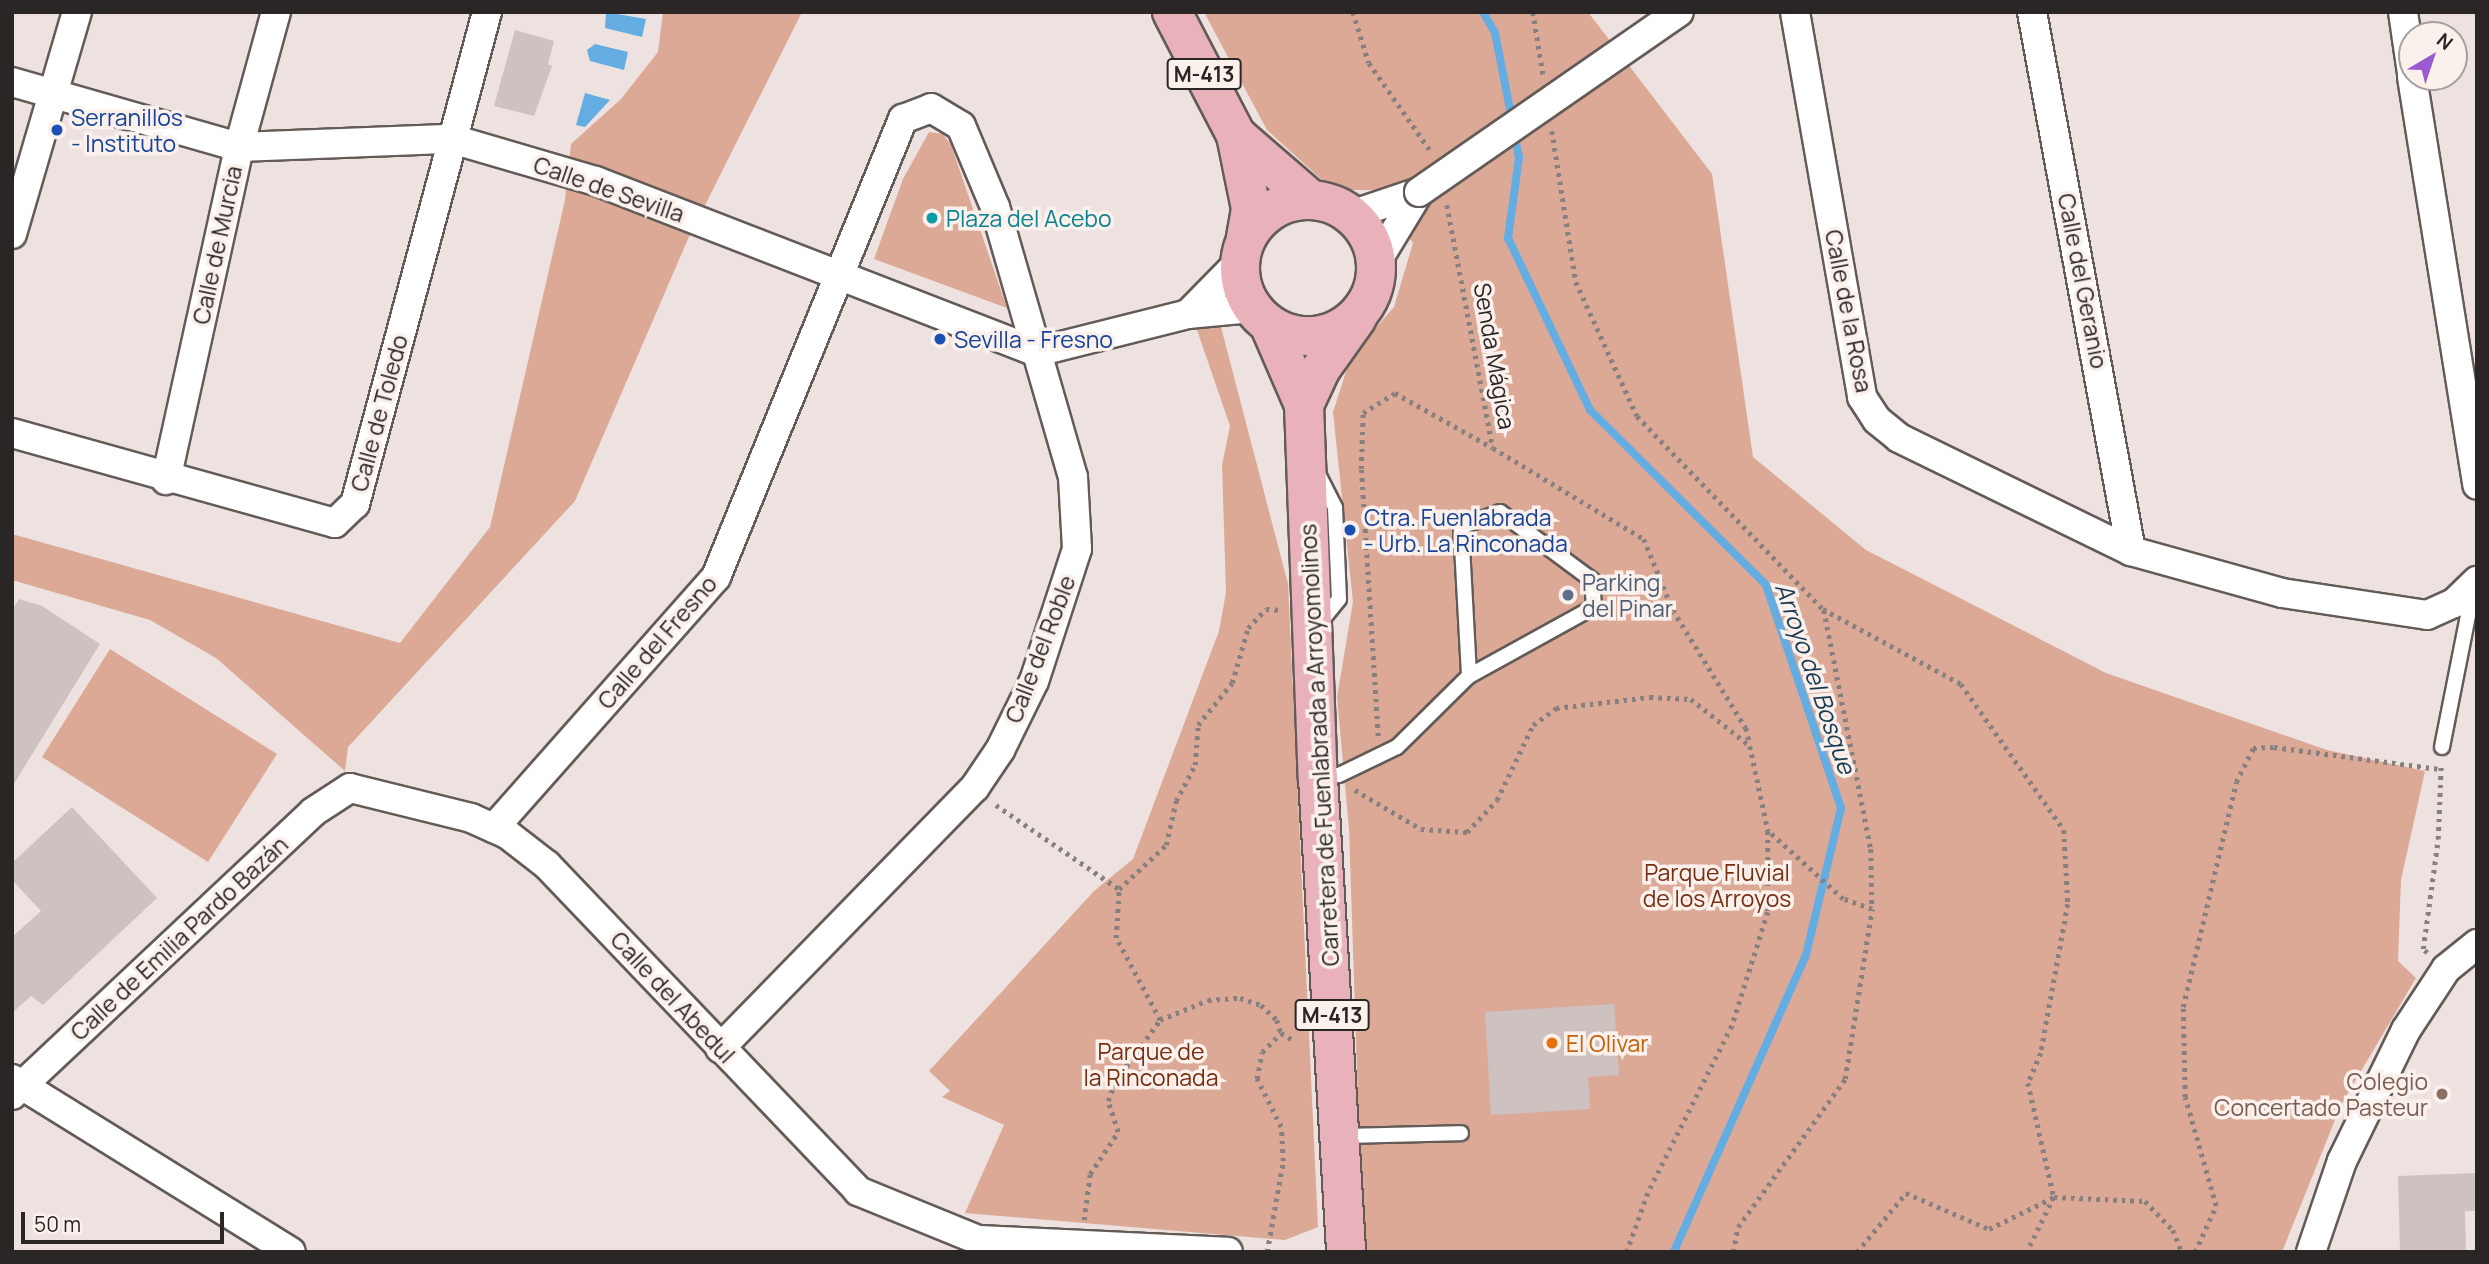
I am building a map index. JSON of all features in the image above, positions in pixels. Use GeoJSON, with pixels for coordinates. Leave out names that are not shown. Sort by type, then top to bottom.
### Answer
{"type":"FeatureCollection","features":[{"type":"Feature","properties":{"kind":"main road","name":"M-413"},"geometry":{"type":"LineString","coordinates":[[1172,12],[1236,135],[1251,209],[1243,250],[1261,316]]}},
{"type":"Feature","properties":{"kind":"main road","name":"M-413"},"geometry":{"type":"LineString","coordinates":[[1236,135],[1311,200],[1351,215]]}},
{"type":"Feature","properties":{"kind":"main road"},"geometry":{"type":"LineString","coordinates":[[1243,250],[1273,209],[1311,200]]}},
{"type":"Feature","properties":{"kind":"main road"},"geometry":{"type":"LineString","coordinates":[[1351,215],[1368,236],[1377,261]]}},
{"type":"Feature","properties":{"kind":"main road","name":"M-413"},"geometry":{"type":"LineString","coordinates":[[1365,307],[1377,261]]}},
{"type":"Feature","properties":{"kind":"main road"},"geometry":{"type":"LineString","coordinates":[[1261,316],[1310,337],[1341,328],[1365,307]]}},
{"type":"Feature","properties":{"kind":"main road","name":"Carretera de Fuenlabrada a Arroyomolinos"},"geometry":{"type":"LineString","coordinates":[[1304,405],[1320,370],[1365,307]]}},
{"type":"Feature","properties":{"kind":"main road","name":"Carretera de Fuenlabrada a Arroyomolinos"},"geometry":{"type":"LineString","coordinates":[[1261,316],[1304,405],[1313,621],[1328,777],[1346,1252]]}},
{"type":"Feature","properties":{"kind":"street"},"geometry":{"type":"LineString","coordinates":[[12,234],[77,12]]}},
{"type":"Feature","properties":{"kind":"street","name":"Calle de Murcia"},"geometry":{"type":"LineString","coordinates":[[166,480],[239,147],[276,12]]}},
{"type":"Feature","properties":{"kind":"street","name":"Calle de Toledo"},"geometry":{"type":"LineString","coordinates":[[12,433],[166,480],[335,523],[355,504],[487,12]]}},
{"type":"Feature","properties":{"kind":"street"},"geometry":{"type":"LineString","coordinates":[[1377,261],[1431,191],[1679,12]]}},
{"type":"Feature","properties":{"kind":"street","name":"Calle de la Rosa"},"geometry":{"type":"LineString","coordinates":[[1785,12],[1800,40]]}},
{"type":"Feature","properties":{"kind":"street","name":"Calle de la Rosa"},"geometry":{"type":"LineString","coordinates":[[1795,12],[1862,397],[1877,420],[1899,438],[2131,551],[2282,593],[2399,614],[2427,615],[2475,585]]}},
{"type":"Feature","properties":{"kind":"street","name":"Calle del Geranio"},"geometry":{"type":"LineString","coordinates":[[2032,12],[2131,551]]}},
{"type":"Feature","properties":{"kind":"street","name":"Calle de Sevilla"},"geometry":{"type":"LineString","coordinates":[[12,82],[54,98],[239,147],[453,139],[596,181],[1037,352]]}},
{"type":"Feature","properties":{"kind":"street"},"geometry":{"type":"LineString","coordinates":[[2414,91],[2477,485]]}},
{"type":"Feature","properties":{"kind":"street"},"geometry":{"type":"LineString","coordinates":[[842,275],[903,119],[930,108],[961,126],[995,207],[1037,352],[1188,314],[1261,316]]}},
{"type":"Feature","properties":{"kind":"street"},"geometry":{"type":"LineString","coordinates":[[1351,215],[1431,191]]}},
{"type":"Feature","properties":{"kind":"street"},"geometry":{"type":"LineString","coordinates":[[1188,314],[1243,250]]}},
{"type":"Feature","properties":{"kind":"street","name":"Calle del Fresno"},"geometry":{"type":"LineString","coordinates":[[494,828],[716,577],[842,275]]}},
{"type":"Feature","properties":{"kind":"street","name":"Calle del Roble"},"geometry":{"type":"LineString","coordinates":[[720,1048],[975,787],[1000,750],[1034,681],[1077,549],[1073,477],[1037,352]]}},
{"type":"Feature","properties":{"kind":"street","name":"Calle del Abedul"},"geometry":{"type":"LineString","coordinates":[[350,788],[494,828],[547,865],[858,1191],[976,1246],[1228,1252]]}},
{"type":"Feature","properties":{"kind":"street","name":"Calle de Emilia Pardo Bazán"},"geometry":{"type":"LineString","coordinates":[[16,1086],[313,812],[350,788]]}},
{"type":"Feature","properties":{"kind":"street"},"geometry":{"type":"LineString","coordinates":[[2311,1252],[2342,1161],[2406,1030],[2446,969],[2477,944]]}},
{"type":"Feature","properties":{"kind":"street"},"geometry":{"type":"LineString","coordinates":[[16,1086],[290,1252]]}},
{"type":"Feature","properties":{"kind":"lane"},"geometry":{"type":"LineString","coordinates":[[1328,777],[1379,757],[1469,676],[1594,607],[1592,580],[1500,512],[1461,527],[1469,676]]}},
{"type":"Feature","properties":{"kind":"lane"},"geometry":{"type":"LineString","coordinates":[[2442,747],[2475,585]]}},
{"type":"Feature","properties":{"kind":"lane"},"geometry":{"type":"LineString","coordinates":[[1340,1136],[1461,1133]]}},
{"type":"Feature","properties":{"kind":"path"},"geometry":{"type":"LineString","coordinates":[[1353,12],[1369,63],[1437,167]]}},
{"type":"Feature","properties":{"kind":"path"},"geometry":{"type":"LineString","coordinates":[[1533,12],[1544,80]]}},
{"type":"Feature","properties":{"kind":"path"},"geometry":{"type":"LineString","coordinates":[[1550,120],[1576,282],[1637,416],[1823,609],[1961,684],[2064,830],[2068,904],[2041,1053],[2028,1083],[2054,1197],[2027,1252]]}},
{"type":"Feature","properties":{"kind":"path","name":"Senda Mágica"},"geometry":{"type":"LineString","coordinates":[[1431,191],[1460,249],[1493,448],[1644,539],[1673,610],[1746,728],[1768,831],[1768,912],[1732,1026],[1648,1193],[1627,1252]]}},
{"type":"Feature","properties":{"kind":"path"},"geometry":{"type":"LineString","coordinates":[[1379,757],[1361,469],[1363,413],[1395,393],[1493,448]]}},
{"type":"Feature","properties":{"kind":"path"},"geometry":{"type":"LineString","coordinates":[[1733,1252],[1738,1227],[1845,1079],[1872,909],[1871,849],[1823,609]]}},
{"type":"Feature","properties":{"kind":"path"},"geometry":{"type":"LineString","coordinates":[[1160,1020],[1116,939],[1119,890],[1166,845],[1176,801],[1195,765],[1198,725],[1232,683],[1248,628],[1266,610],[1313,621]]}},
{"type":"Feature","properties":{"kind":"path"},"geometry":{"type":"LineString","coordinates":[[1328,777],[1367,802],[1421,829],[1467,832],[1497,800],[1532,725],[1556,708],[1650,697],[1692,699],[1750,746]]}},
{"type":"Feature","properties":{"kind":"path"},"geometry":{"type":"LineString","coordinates":[[2195,1252],[2216,1206],[2185,1097],[2183,1007],[2236,782],[2253,748],[2274,747],[2441,769]]}},
{"type":"Feature","properties":{"kind":"path"},"geometry":{"type":"LineString","coordinates":[[2442,747],[2423,949],[2446,969]]}},
{"type":"Feature","properties":{"kind":"path"},"geometry":{"type":"LineString","coordinates":[[975,787],[1016,821],[1119,890]]}},
{"type":"Feature","properties":{"kind":"path"},"geometry":{"type":"LineString","coordinates":[[1768,831],[1843,899],[1872,909]]}},
{"type":"Feature","properties":{"kind":"path"},"geometry":{"type":"LineString","coordinates":[[1070,1225],[1083,1225],[1090,1174],[1118,1132],[1108,1101],[1116,1080],[1160,1020],[1208,1000],[1240,998],[1261,1005],[1278,1020],[1281,1033],[1296,1042]]}},
{"type":"Feature","properties":{"kind":"path"},"geometry":{"type":"LineString","coordinates":[[1267,1252],[1283,1161],[1281,1127],[1257,1079],[1262,1052],[1281,1033]]}},
{"type":"Feature","properties":{"kind":"path"},"geometry":{"type":"LineString","coordinates":[[1857,1252],[1906,1193],[1989,1229],[2054,1197],[2145,1201],[2173,1230],[2182,1252]]}},
{"type":"Feature","properties":{"kind":"green space"},"geometry":{"type":"Polygon","coordinates":[[[663,12],[802,12],[688,239],[575,501],[348,747],[345,771],[216,658],[150,620],[12,580],[12,534],[400,643],[490,527],[565,200],[571,144],[621,99],[658,52],[663,12]]]}},
{"type":"Feature","properties":{"kind":"green space","name":"Parque Fluvial de los Arroyos"},"geometry":{"type":"Polygon","coordinates":[[[1204,12],[1588,12],[1712,174],[1753,457],[1866,550],[2106,673],[2327,750],[2425,771],[2401,880],[2398,961],[2416,978],[2341,1105],[2282,1252],[1363,1252],[1349,829],[1337,697],[1353,602],[1333,412],[1351,356],[1394,307],[1413,243],[1375,190],[1333,190],[1267,130],[1204,12]]]}},
{"type":"Feature","properties":{"kind":"green space","name":"Plaza del Acebo"},"geometry":{"type":"Polygon","coordinates":[[[929,132],[943,134],[951,145],[1007,308],[874,259],[903,179],[929,132]]]}},
{"type":"Feature","properties":{"kind":"green space","name":"Parque de la Rinconada"},"geometry":{"type":"Polygon","coordinates":[[[1196,327],[1221,327],[1288,584],[1318,1227],[1285,1240],[965,1213],[1004,1125],[942,1097],[950,1091],[929,1071],[1094,891],[1133,859],[1219,631],[1226,592],[1222,465],[1230,426],[1196,327]]]}},
{"type":"Feature","properties":{"kind":"green space"},"geometry":{"type":"Polygon","coordinates":[[[110,649],[277,754],[208,862],[42,757],[110,649]]]}},
{"type":"Feature","properties":{"kind":"water"},"geometry":{"type":"Polygon","coordinates":[[[606,12],[646,19],[642,37],[605,28],[606,12]]]}},
{"type":"Feature","properties":{"kind":"water"},"geometry":{"type":"Polygon","coordinates":[[[595,44],[628,52],[624,70],[590,61],[587,50],[595,44]]]}},
{"type":"Feature","properties":{"kind":"water"},"geometry":{"type":"Polygon","coordinates":[[[585,93],[610,100],[585,127],[576,125],[585,93]]]}},
{"type":"Feature","properties":{"kind":"building"},"geometry":{"type":"Polygon","coordinates":[[[515,30],[554,41],[548,64],[552,66],[534,116],[494,106],[515,30]]]}},
{"type":"Feature","properties":{"kind":"building"},"geometry":{"type":"Polygon","coordinates":[[[19,599],[42,606],[100,644],[12,787],[12,610],[19,599]]]}},
{"type":"Feature","properties":{"kind":"building"},"geometry":{"type":"Polygon","coordinates":[[[72,807],[157,898],[43,1005],[31,996],[12,1013],[12,937],[41,911],[12,880],[12,863],[72,807]]]}},
{"type":"Feature","properties":{"kind":"building","name":"El Olivar"},"geometry":{"type":"Polygon","coordinates":[[[1614,1004],[1619,1075],[1588,1077],[1590,1109],[1491,1115],[1485,1012],[1614,1004]]]}},
{"type":"Feature","properties":{"kind":"building"},"geometry":{"type":"Polygon","coordinates":[[[2477,1173],[2477,1211],[2465,1211],[2466,1252],[2400,1252],[2398,1176],[2477,1173]]]}},
{"type":"Feature","properties":{"kind":"waterway","name":"Arroyo del Bosque"},"geometry":{"type":"LineString","coordinates":[[1483,12],[1495,33],[1512,120]]}},
{"type":"Feature","properties":{"kind":"waterway","name":"Arroyo del Bosque"},"geometry":{"type":"LineString","coordinates":[[1514,132],[1519,157],[1508,238],[1590,410],[1766,585],[1841,808],[1806,955],[1674,1252]]}},
{"type":"Feature","properties":{"kind":"place","name":"Serranillos - Instituto"},"geometry":{"type":"Point","coordinates":[57,130]}},
{"type":"Feature","properties":{"kind":"place","name":"Plaza del Acebo"},"geometry":{"type":"Point","coordinates":[932,218]}},
{"type":"Feature","properties":{"kind":"place","name":"Sevilla - Fresno"},"geometry":{"type":"Point","coordinates":[940,339]}},
{"type":"Feature","properties":{"kind":"place","name":"Ctra. Fuenlabrada - Urb. La Rinconada"},"geometry":{"type":"Point","coordinates":[1350,530]}},
{"type":"Feature","properties":{"kind":"place","name":"Parking del Pinar"},"geometry":{"type":"Point","coordinates":[1568,595]}},
{"type":"Feature","properties":{"kind":"place","name":"El Olivar"},"geometry":{"type":"Point","coordinates":[1552,1043]}},
{"type":"Feature","properties":{"kind":"place","name":"Colegio Concertado Pasteur"},"geometry":{"type":"Point","coordinates":[2442,1094]}}]}
